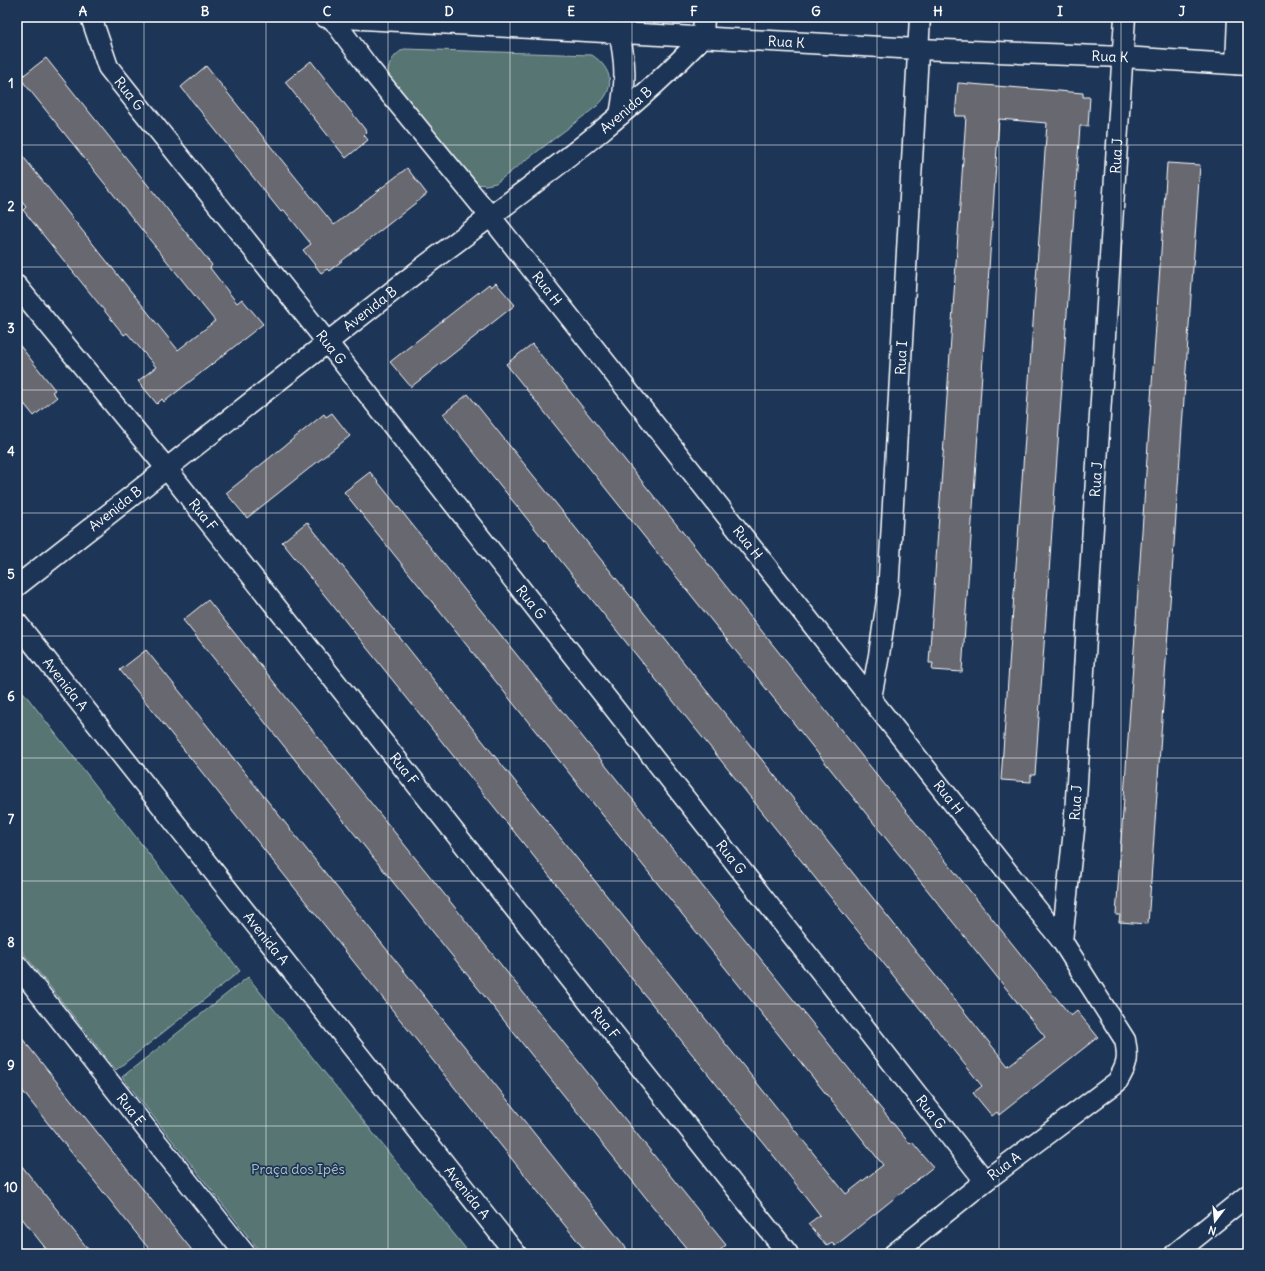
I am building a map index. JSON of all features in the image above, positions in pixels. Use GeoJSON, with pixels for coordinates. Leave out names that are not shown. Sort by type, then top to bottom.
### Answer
{"type":"FeatureCollection","features":[{"type":"Feature","properties":{"kind":"street","name":"Rua G"},"geometry":{"type":"LineString","coordinates":[[91,17],[108,67],[327,342],[985,1180]]}},
{"type":"Feature","properties":{"kind":"street","name":"Rua K"},"geometry":{"type":"LineString","coordinates":[[325,17],[918,49],[1123,56],[1242,65]]}},
{"type":"Feature","properties":{"kind":"street","name":"Rua H"},"geometry":{"type":"LineString","coordinates":[[331,17],[369,68],[490,216],[1062,941],[1125,1040],[1128,1053],[1125,1068],[1116,1082]]}},
{"type":"Feature","properties":{"kind":"street"},"geometry":{"type":"LineString","coordinates":[[703,37],[704,17]]}},
{"type":"Feature","properties":{"kind":"street","name":"Rua I"},"geometry":{"type":"LineString","coordinates":[[871,698],[888,594],[920,17]]}},
{"type":"Feature","properties":{"kind":"street","name":"Rua J"},"geometry":{"type":"LineString","coordinates":[[1062,941],[1074,830],[1125,17]]}},
{"type":"Feature","properties":{"kind":"street"},"geometry":{"type":"LineString","coordinates":[[1238,17],[1242,65]]}},
{"type":"Feature","properties":{"kind":"street"},"geometry":{"type":"LineString","coordinates":[[619,32],[626,73],[626,89],[620,115]]}},
{"type":"Feature","properties":{"kind":"street","name":"Avenida B"},"geometry":{"type":"LineString","coordinates":[[17,586],[327,342],[620,115],[703,37]]}},
{"type":"Feature","properties":{"kind":"street","name":"Rua F"},"geometry":{"type":"LineString","coordinates":[[17,286],[166,469],[788,1254]]}},
{"type":"Feature","properties":{"kind":"street","name":"Avenida A"},"geometry":{"type":"LineString","coordinates":[[17,623],[516,1254]]}},
{"type":"Feature","properties":{"kind":"street","name":"Rua E"},"geometry":{"type":"LineString","coordinates":[[17,965],[245,1254]]}},
{"type":"Feature","properties":{"kind":"street","name":"Rua A"},"geometry":{"type":"LineString","coordinates":[[894,1254],[985,1180],[1116,1082]]}},
{"type":"Feature","properties":{"kind":"street"},"geometry":{"type":"LineString","coordinates":[[1174,1254],[1248,1195]]}},
{"type":"Feature","properties":{"kind":"green space"},"geometry":{"type":"Polygon","coordinates":[[[404,49],[592,55],[604,66],[608,73],[610,79],[609,86],[603,100],[597,106],[496,183],[486,185],[476,184],[388,79],[388,69],[391,61],[404,49]]]}},
{"type":"Feature","properties":{"kind":"green space"},"geometry":{"type":"Polygon","coordinates":[[[17,684],[240,971],[116,1070],[17,945],[17,684]]]}},
{"type":"Feature","properties":{"kind":"green space","name":"Praça dos Ipês"},"geometry":{"type":"Polygon","coordinates":[[[248,977],[470,1254],[262,1254],[122,1077],[248,977]]]}},
{"type":"Feature","properties":{"kind":"building"},"geometry":{"type":"Polygon","coordinates":[[[46,58],[212,265],[210,268],[237,303],[242,299],[263,324],[164,402],[162,399],[157,404],[138,381],[156,367],[127,333],[124,335],[23,210],[26,207],[17,196],[17,149],[178,350],[215,321],[20,78],[46,58]]]}},
{"type":"Feature","properties":{"kind":"building"},"geometry":{"type":"Polygon","coordinates":[[[311,61],[367,132],[364,135],[368,140],[346,158],[285,82],[311,61]]]}},
{"type":"Feature","properties":{"kind":"building"},"geometry":{"type":"Polygon","coordinates":[[[206,66],[334,225],[407,168],[427,194],[329,271],[327,269],[321,273],[303,250],[311,244],[284,210],[281,212],[181,87],[206,66]]]}},
{"type":"Feature","properties":{"kind":"building"},"geometry":{"type":"Polygon","coordinates":[[[958,83],[1083,93],[1083,97],[1090,97],[1088,126],[1080,126],[1035,775],[1031,775],[1031,782],[1001,780],[1047,123],[999,119],[962,672],[932,670],[933,663],[929,663],[966,116],[955,116],[958,83]]]}},
{"type":"Feature","properties":{"kind":"building"},"geometry":{"type":"Polygon","coordinates":[[[1167,163],[1200,165],[1148,924],[1119,922],[1120,915],[1116,915],[1167,163]]]}},
{"type":"Feature","properties":{"kind":"building"},"geometry":{"type":"Polygon","coordinates":[[[496,283],[515,305],[411,387],[390,362],[489,284],[491,287],[496,283]]]}},
{"type":"Feature","properties":{"kind":"building"},"geometry":{"type":"Polygon","coordinates":[[[17,342],[55,390],[52,392],[57,397],[34,416],[17,395],[17,342]]]}},
{"type":"Feature","properties":{"kind":"building"},"geometry":{"type":"Polygon","coordinates":[[[532,344],[1034,971],[1071,1016],[1077,1011],[1098,1037],[999,1115],[997,1112],[992,1116],[973,1093],[982,1086],[443,414],[468,394],[1008,1066],[1045,1037],[506,364],[532,344]]]}},
{"type":"Feature","properties":{"kind":"building"},"geometry":{"type":"Polygon","coordinates":[[[332,413],[350,436],[247,518],[226,493],[324,414],[326,417],[332,413]]]}},
{"type":"Feature","properties":{"kind":"building"},"geometry":{"type":"Polygon","coordinates":[[[370,472],[878,1105],[910,1144],[912,1142],[933,1167],[835,1246],[832,1243],[827,1246],[808,1224],[820,1215],[282,542],[307,522],[846,1194],[883,1165],[344,492],[370,472]]]}},
{"type":"Feature","properties":{"kind":"building"},"geometry":{"type":"Polygon","coordinates":[[[208,600],[726,1245],[716,1254],[691,1254],[183,620],[208,600]]]}},
{"type":"Feature","properties":{"kind":"building"},"geometry":{"type":"Polygon","coordinates":[[[146,650],[631,1254],[588,1254],[559,1218],[120,670],[146,650]]]}},
{"type":"Feature","properties":{"kind":"building"},"geometry":{"type":"Polygon","coordinates":[[[17,1032],[195,1254],[153,1254],[46,1121],[17,1084],[17,1032]]]}},
{"type":"Feature","properties":{"kind":"building"},"geometry":{"type":"Polygon","coordinates":[[[17,1160],[92,1254],[50,1254],[17,1212],[17,1160]]]}}]}
